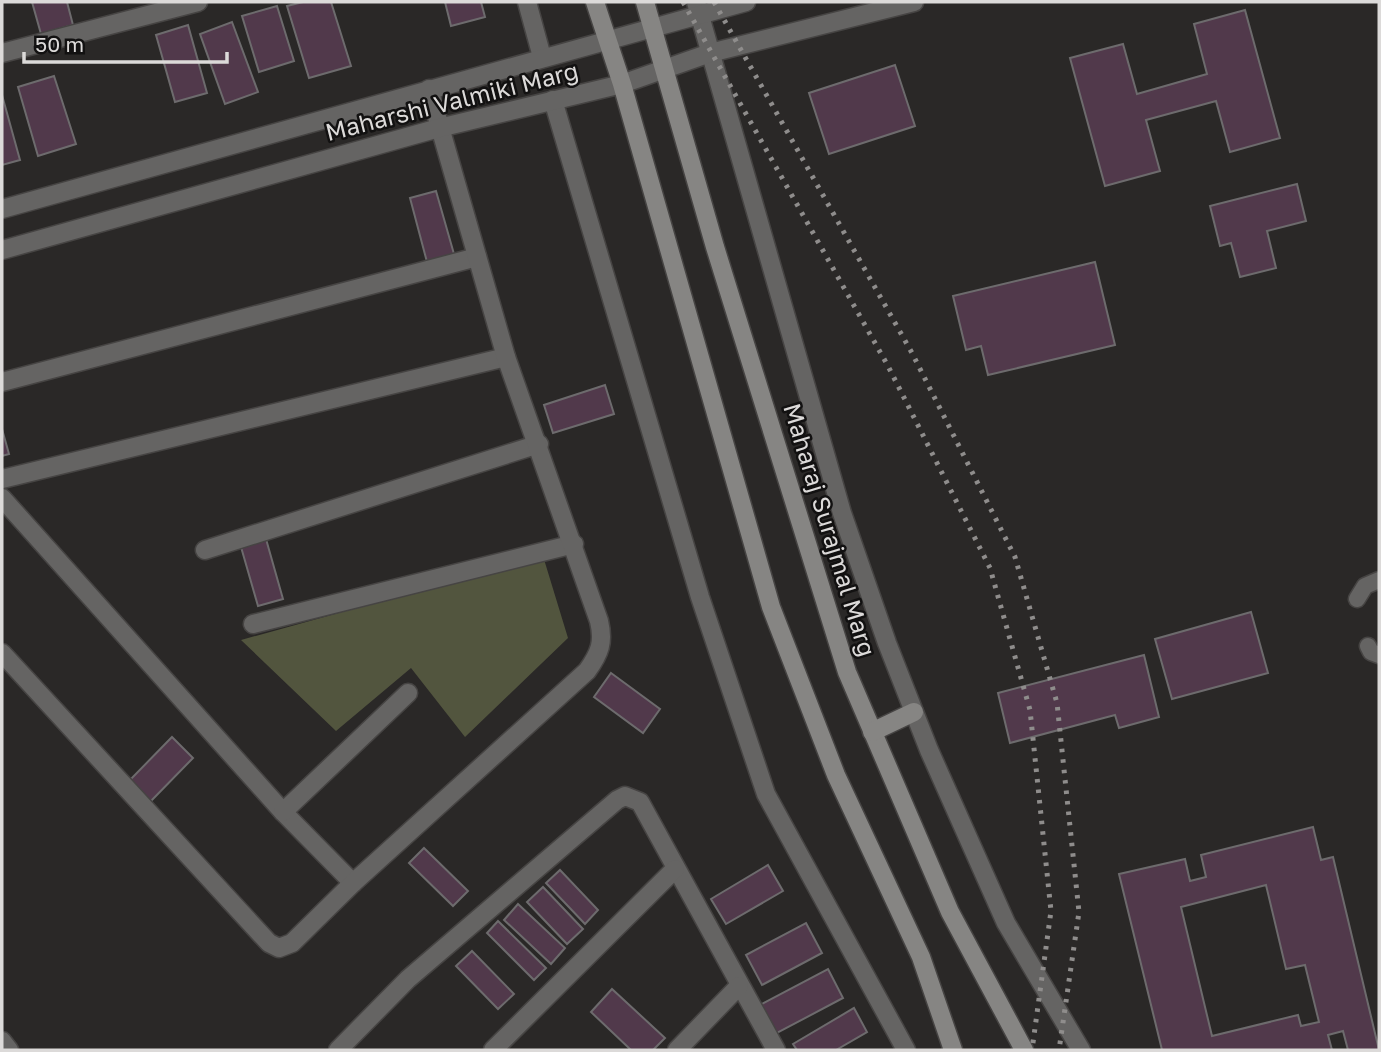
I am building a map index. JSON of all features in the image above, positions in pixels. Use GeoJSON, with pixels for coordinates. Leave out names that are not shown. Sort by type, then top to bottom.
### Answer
{"type":"FeatureCollection","features":[{"type":"Feature","properties":{"kind":"main road"},"geometry":{"type":"LineString","coordinates":[[595,2],[622,84],[771,607],[836,775],[921,957],[953,1050]]}},
{"type":"Feature","properties":{"kind":"main road","name":"Maharaj Surajmal Marg"},"geometry":{"type":"LineString","coordinates":[[645,2],[843,659],[950,912],[1024,1050]]}},
{"type":"Feature","properties":{"kind":"main road"},"geometry":{"type":"LineString","coordinates":[[872,732],[914,712]]}},
{"type":"Feature","properties":{"kind":"street"},"geometry":{"type":"LineString","coordinates":[[2,53],[198,2]]}},
{"type":"Feature","properties":{"kind":"street"},"geometry":{"type":"LineString","coordinates":[[527,2],[542,57]]}},
{"type":"Feature","properties":{"kind":"street","name":"Maharshi Valmiki Marg"},"geometry":{"type":"LineString","coordinates":[[2,209],[652,28],[697,8],[746,2]]}},
{"type":"Feature","properties":{"kind":"street","name":"Maharshi Valmiki Marg"},"geometry":{"type":"LineString","coordinates":[[2,250],[439,128],[622,84],[710,53],[914,2]]}},
{"type":"Feature","properties":{"kind":"street"},"geometry":{"type":"LineString","coordinates":[[697,8],[842,513],[914,712],[1006,923],[1081,1050]]}},
{"type":"Feature","properties":{"kind":"street"},"geometry":{"type":"LineString","coordinates":[[2,653],[269,943],[279,948],[292,943],[352,883],[587,671],[599,653],[603,638],[599,621],[539,444],[506,357],[429,89]]}},
{"type":"Feature","properties":{"kind":"street"},"geometry":{"type":"LineString","coordinates":[[553,100],[700,597],[766,794],[906,1050]]}},
{"type":"Feature","properties":{"kind":"street"},"geometry":{"type":"LineString","coordinates":[[2,382],[477,257]]}},
{"type":"Feature","properties":{"kind":"street"},"geometry":{"type":"LineString","coordinates":[[2,479],[506,357]]}},
{"type":"Feature","properties":{"kind":"street"},"geometry":{"type":"LineString","coordinates":[[205,550],[539,444]]}},
{"type":"Feature","properties":{"kind":"street"},"geometry":{"type":"LineString","coordinates":[[2,498],[282,813],[352,883]]}},
{"type":"Feature","properties":{"kind":"street"},"geometry":{"type":"LineString","coordinates":[[253,624],[574,544]]}},
{"type":"Feature","properties":{"kind":"street"},"geometry":{"type":"LineString","coordinates":[[282,813],[408,693]]}},
{"type":"Feature","properties":{"kind":"street"},"geometry":{"type":"LineString","coordinates":[[338,1050],[408,979],[617,800],[634,797],[640,802],[776,1050]]}},
{"type":"Feature","properties":{"kind":"street"},"geometry":{"type":"LineString","coordinates":[[493,1050],[675,869]]}},
{"type":"Feature","properties":{"kind":"street"},"geometry":{"type":"LineString","coordinates":[[677,1050],[739,986]]}},
{"type":"Feature","properties":{"kind":"street"},"geometry":{"type":"LineString","coordinates":[[2,1041],[9,1050]]}},
{"type":"Feature","properties":{"kind":"lane"},"geometry":{"type":"LineString","coordinates":[[1357,599],[1365,586],[1379,580]]}},
{"type":"Feature","properties":{"kind":"green space"},"geometry":{"type":"Polygon","coordinates":[[[543,556],[568,638],[465,737],[411,668],[336,731],[241,640],[543,556]]]}},
{"type":"Feature","properties":{"kind":"building"},"geometry":{"type":"Polygon","coordinates":[[[32,2],[67,2],[73,25],[41,34],[32,2]]]}},
{"type":"Feature","properties":{"kind":"building"},"geometry":{"type":"Polygon","coordinates":[[[303,2],[331,2],[351,66],[309,78],[287,6],[303,2]]]}},
{"type":"Feature","properties":{"kind":"building"},"geometry":{"type":"Polygon","coordinates":[[[445,2],[481,2],[485,17],[451,26],[445,2]]]}},
{"type":"Feature","properties":{"kind":"building"},"geometry":{"type":"Polygon","coordinates":[[[277,6],[294,61],[259,72],[242,16],[277,6]]]}},
{"type":"Feature","properties":{"kind":"building"},"geometry":{"type":"Polygon","coordinates":[[[1245,10],[1280,138],[1230,152],[1216,101],[1146,120],[1160,171],[1105,186],[1070,58],[1123,44],[1137,94],[1207,74],[1194,24],[1245,10]]]}},
{"type":"Feature","properties":{"kind":"building"},"geometry":{"type":"Polygon","coordinates":[[[232,22],[258,92],[225,104],[200,34],[232,22]]]}},
{"type":"Feature","properties":{"kind":"building"},"geometry":{"type":"Polygon","coordinates":[[[188,25],[207,93],[175,102],[156,35],[188,25]]]}},
{"type":"Feature","properties":{"kind":"building"},"geometry":{"type":"Polygon","coordinates":[[[895,65],[915,126],[829,154],[809,93],[895,65]]]}},
{"type":"Feature","properties":{"kind":"building"},"geometry":{"type":"Polygon","coordinates":[[[54,76],[76,144],[38,156],[18,87],[54,76]]]}},
{"type":"Feature","properties":{"kind":"building"},"geometry":{"type":"Polygon","coordinates":[[[2,95],[20,160],[2,165],[2,95]]]}},
{"type":"Feature","properties":{"kind":"building"},"geometry":{"type":"Polygon","coordinates":[[[1297,184],[1306,221],[1267,231],[1276,268],[1240,277],[1231,243],[1220,246],[1210,206],[1297,184]]]}},
{"type":"Feature","properties":{"kind":"building"},"geometry":{"type":"Polygon","coordinates":[[[436,191],[454,254],[427,262],[410,198],[436,191]]]}},
{"type":"Feature","properties":{"kind":"building"},"geometry":{"type":"Polygon","coordinates":[[[1095,262],[1115,345],[988,375],[981,346],[966,350],[953,296],[1095,262]]]}},
{"type":"Feature","properties":{"kind":"building"},"geometry":{"type":"Polygon","coordinates":[[[605,385],[614,414],[553,433],[544,405],[605,385]]]}},
{"type":"Feature","properties":{"kind":"building"},"geometry":{"type":"Polygon","coordinates":[[[2,429],[9,454],[2,456],[2,429]]]}},
{"type":"Feature","properties":{"kind":"building"},"geometry":{"type":"Polygon","coordinates":[[[266,539],[283,599],[258,606],[241,547],[266,539]]]}},
{"type":"Feature","properties":{"kind":"building"},"geometry":{"type":"Polygon","coordinates":[[[1251,612],[1268,673],[1172,699],[1155,639],[1251,612]]]}},
{"type":"Feature","properties":{"kind":"building"},"geometry":{"type":"Polygon","coordinates":[[[1144,655],[1159,717],[1119,728],[1115,715],[1010,743],[998,693],[1144,655]]]}},
{"type":"Feature","properties":{"kind":"building"},"geometry":{"type":"Polygon","coordinates":[[[611,673],[660,709],[643,733],[594,697],[611,673]]]}},
{"type":"Feature","properties":{"kind":"building"},"geometry":{"type":"Polygon","coordinates":[[[172,737],[193,758],[149,803],[128,782],[172,737]]]}},
{"type":"Feature","properties":{"kind":"building"},"geometry":{"type":"Polygon","coordinates":[[[1313,827],[1321,860],[1333,857],[1379,1050],[1348,1050],[1343,1031],[1328,1035],[1332,1050],[1162,1050],[1119,874],[1185,859],[1190,881],[1206,877],[1201,855],[1313,827]],[[1266,885],[1181,907],[1212,1036],[1298,1015],[1301,1026],[1319,1022],[1305,965],[1286,969],[1266,885]]]}},
{"type":"Feature","properties":{"kind":"building"},"geometry":{"type":"Polygon","coordinates":[[[424,848],[468,891],[453,906],[409,863],[424,848]]]}},
{"type":"Feature","properties":{"kind":"building"},"geometry":{"type":"Polygon","coordinates":[[[768,865],[783,891],[726,924],[711,899],[768,865]]]}},
{"type":"Feature","properties":{"kind":"building"},"geometry":{"type":"Polygon","coordinates":[[[560,870],[598,910],[585,924],[546,883],[560,870]]]}},
{"type":"Feature","properties":{"kind":"building"},"geometry":{"type":"Polygon","coordinates":[[[543,887],[583,929],[567,944],[527,902],[543,887]]]}},
{"type":"Feature","properties":{"kind":"building"},"geometry":{"type":"Polygon","coordinates":[[[518,904],[565,948],[551,964],[504,920],[518,904]]]}},
{"type":"Feature","properties":{"kind":"building"},"geometry":{"type":"Polygon","coordinates":[[[498,921],[546,968],[534,980],[487,933],[498,921]]]}},
{"type":"Feature","properties":{"kind":"building"},"geometry":{"type":"Polygon","coordinates":[[[806,923],[822,953],[762,985],[746,955],[806,923]]]}},
{"type":"Feature","properties":{"kind":"building"},"geometry":{"type":"Polygon","coordinates":[[[472,951],[514,994],[498,1009],[456,966],[472,951]]]}},
{"type":"Feature","properties":{"kind":"building"},"geometry":{"type":"Polygon","coordinates":[[[828,969],[843,998],[775,1034],[760,1005],[828,969]]]}},
{"type":"Feature","properties":{"kind":"building"},"geometry":{"type":"Polygon","coordinates":[[[612,989],[665,1038],[653,1050],[631,1050],[591,1012],[612,989]]]}},
{"type":"Feature","properties":{"kind":"building"},"geometry":{"type":"Polygon","coordinates":[[[854,1008],[867,1032],[836,1050],[797,1050],[793,1044],[854,1008]]]}},
{"type":"Feature","properties":{"kind":"railway"},"geometry":{"type":"LineString","coordinates":[[683,2],[888,366],[990,568],[1030,710],[1051,911],[1032,1050]]}},
{"type":"Feature","properties":{"kind":"railway"},"geometry":{"type":"LineString","coordinates":[[714,2],[912,353],[1015,557],[1057,703],[1079,912],[1059,1050]]}}]}
